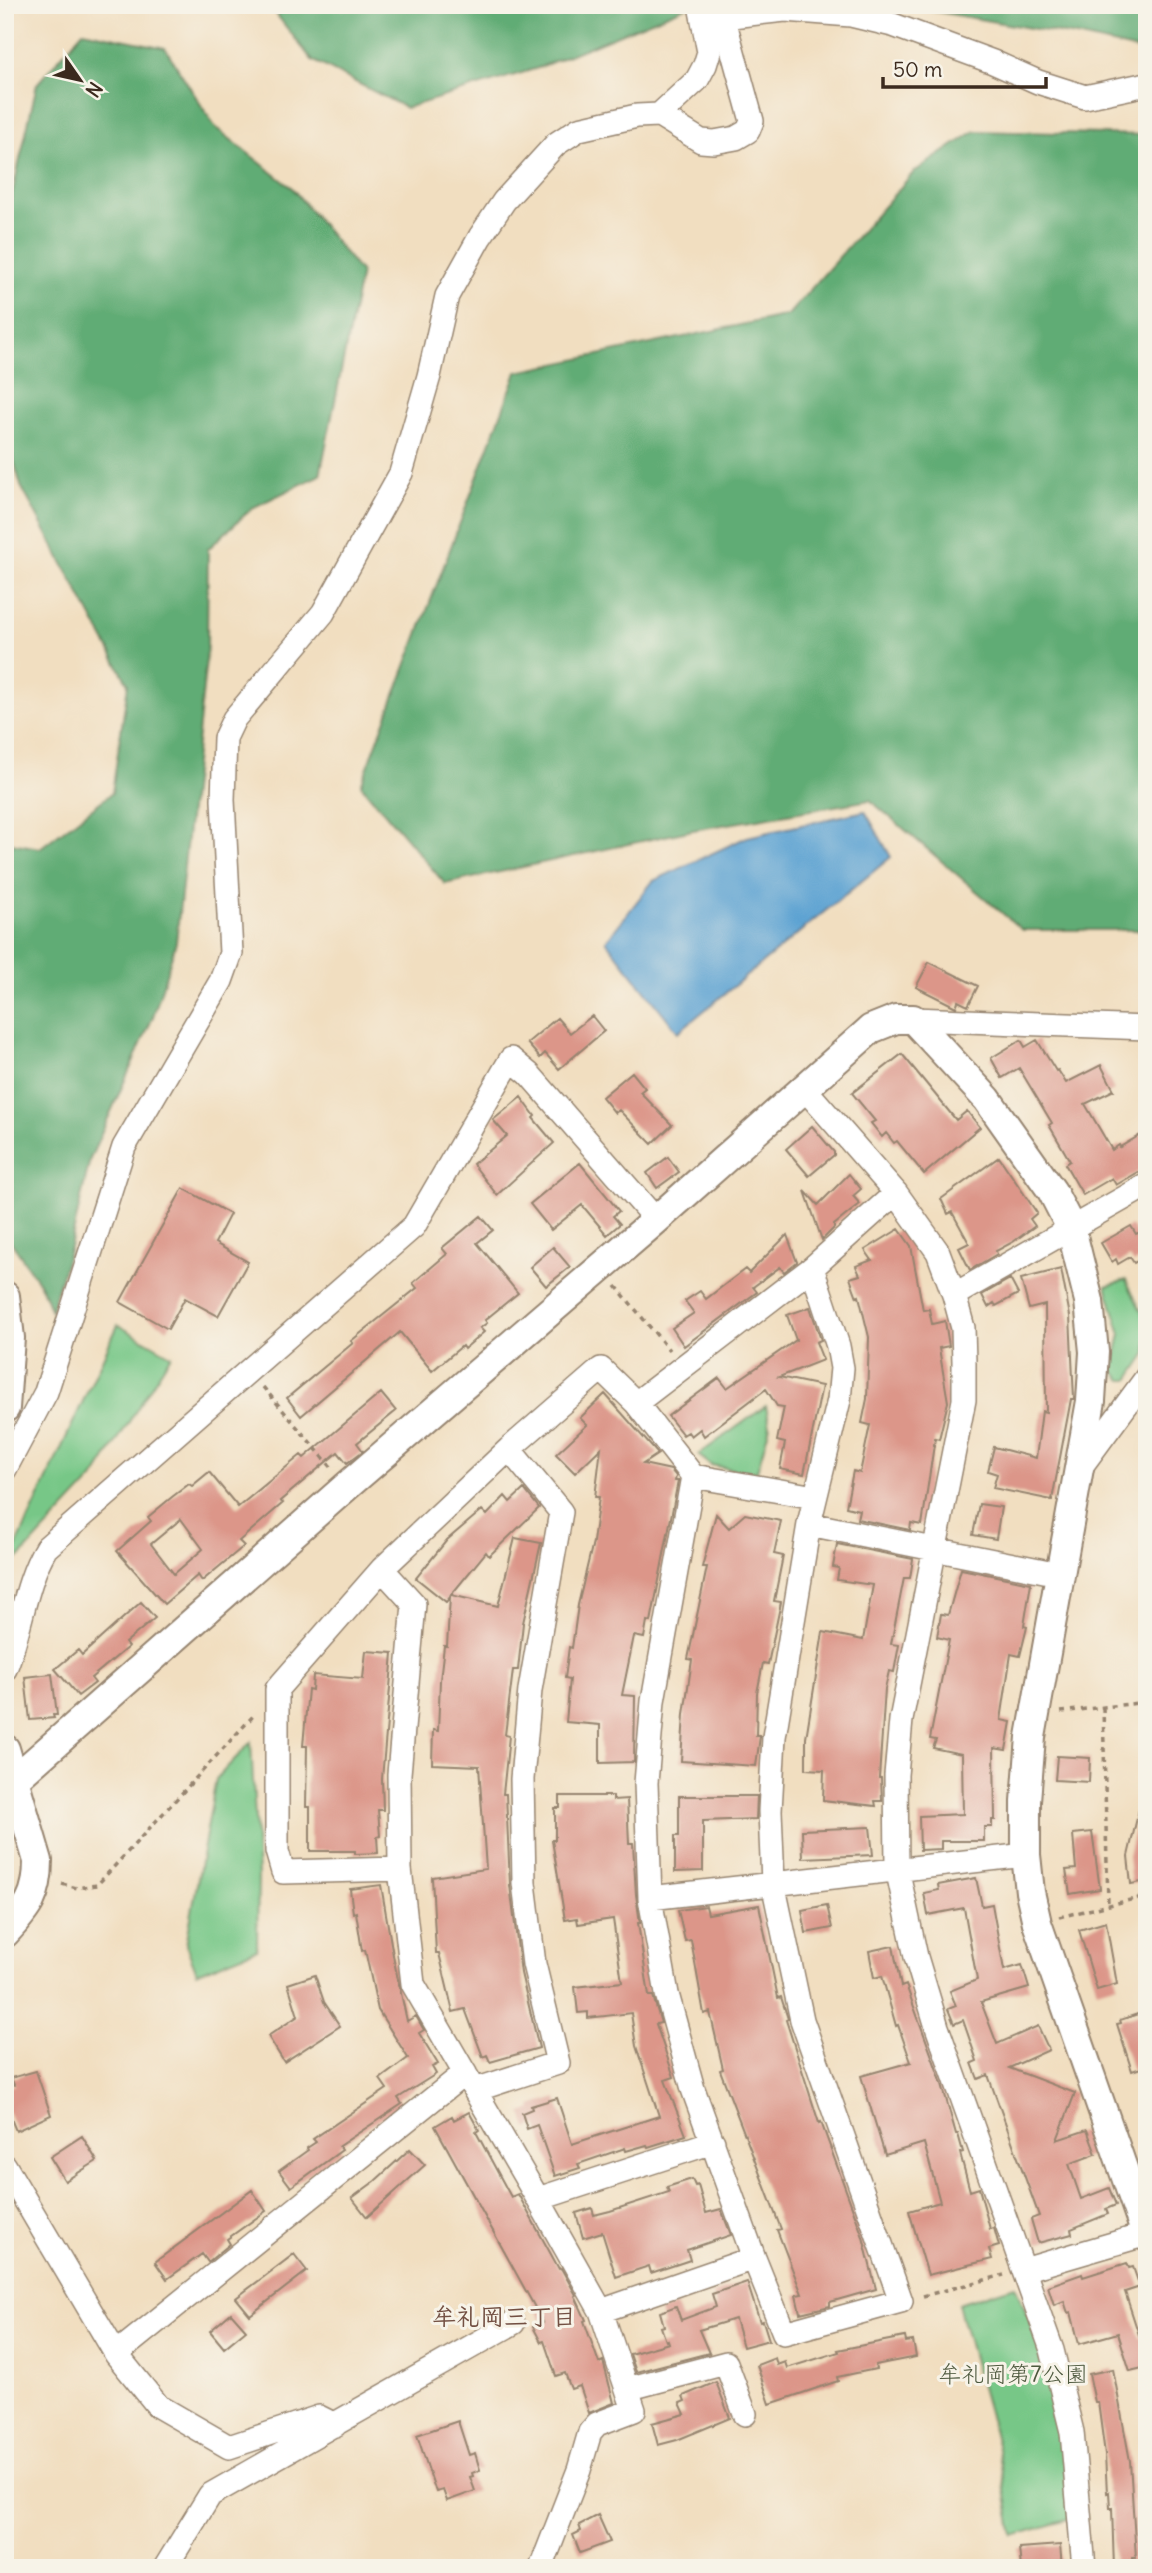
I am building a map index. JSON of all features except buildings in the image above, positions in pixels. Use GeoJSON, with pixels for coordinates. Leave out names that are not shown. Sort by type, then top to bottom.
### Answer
{"type":"FeatureCollection","features":[{"type":"Feature","properties":{"kind":"street"},"geometry":{"type":"LineString","coordinates":[[659,115],[697,80],[705,65],[709,52],[700,5]]}},
{"type":"Feature","properties":{"kind":"street"},"geometry":{"type":"LineString","coordinates":[[5,1469],[46,1392],[124,1147],[221,981],[231,953],[223,800],[226,738],[234,719],[323,613],[401,473],[429,376],[447,296],[504,201],[556,144],[579,128],[637,116],[659,115],[701,142],[736,138],[748,131],[752,121],[722,11],[785,10],[851,15],[893,25],[993,62],[1038,82],[1085,97],[1147,84]]}},
{"type":"Feature","properties":{"kind":"street"},"geometry":{"type":"LineString","coordinates":[[13,1781],[871,1029],[897,1019],[1147,1028]]}},
{"type":"Feature","properties":{"kind":"street"},"geometry":{"type":"LineString","coordinates":[[914,1019],[987,1099],[1052,1191],[1071,1228],[1089,1301],[1094,1352],[1091,1401],[1031,1737],[1026,1801],[1027,1855],[1030,1892],[1037,1923],[1147,2235],[1024,2270]]}},
{"type":"Feature","properties":{"kind":"street"},"geometry":{"type":"LineString","coordinates":[[5,1669],[16,1642],[37,1563],[46,1548],[414,1226],[511,1059],[530,1074],[656,1220]]}},
{"type":"Feature","properties":{"kind":"street"},"geometry":{"type":"LineString","coordinates":[[805,1088],[896,1193],[938,1252],[963,1328],[964,1400],[901,1720],[896,1775],[897,1868],[916,1957],[937,2027],[1052,2350],[1072,2432],[1084,2568]]}},
{"type":"Feature","properties":{"kind":"street"},"geometry":{"type":"LineString","coordinates":[[954,1295],[1147,1185]]}},
{"type":"Feature","properties":{"kind":"street"},"geometry":{"type":"LineString","coordinates":[[636,1403],[812,1268],[896,1193]]}},
{"type":"Feature","properties":{"kind":"street"},"geometry":{"type":"LineString","coordinates":[[694,1476],[653,1701],[646,1783],[650,1898],[667,1994],[694,2089],[754,2258],[784,2333],[901,2301],[802,2020],[773,1883],[770,1811],[774,1737],[809,1524],[839,1400],[842,1368],[838,1346],[812,1268]]}},
{"type":"Feature","properties":{"kind":"street"},"geometry":{"type":"LineString","coordinates":[[5,1296],[10,1338],[5,1409]]}},
{"type":"Feature","properties":{"kind":"street"},"geometry":{"type":"LineString","coordinates":[[400,1869],[283,1872],[277,1851],[277,1689],[382,1569],[509,1449],[601,1369],[636,1403],[694,1476],[815,1497]]}},
{"type":"Feature","properties":{"kind":"street"},"geometry":{"type":"LineString","coordinates":[[1080,1468],[1147,1377]]}},
{"type":"Feature","properties":{"kind":"street"},"geometry":{"type":"LineString","coordinates":[[116,2354],[470,2082],[558,2063],[534,1964],[524,1883],[523,1779],[530,1690],[561,1512],[509,1449]]}},
{"type":"Feature","properties":{"kind":"street"},"geometry":{"type":"LineString","coordinates":[[809,1524],[1059,1574]]}},
{"type":"Feature","properties":{"kind":"street"},"geometry":{"type":"LineString","coordinates":[[382,1569],[414,1604],[399,1774],[400,1869],[413,1984],[601,2311],[634,2410],[597,2424],[590,2432],[579,2470],[541,2568]]}},
{"type":"Feature","properties":{"kind":"street"},"geometry":{"type":"LineString","coordinates":[[5,1748],[38,1861],[34,1896],[5,1933]]}},
{"type":"Feature","properties":{"kind":"street"},"geometry":{"type":"LineString","coordinates":[[650,1898],[1027,1855]]}},
{"type":"Feature","properties":{"kind":"street"},"geometry":{"type":"LineString","coordinates":[[538,2199],[713,2142]]}},
{"type":"Feature","properties":{"kind":"street"},"geometry":{"type":"LineString","coordinates":[[5,2166],[116,2354],[158,2406],[229,2447],[320,2417],[335,2425]]}},
{"type":"Feature","properties":{"kind":"street"},"geometry":{"type":"LineString","coordinates":[[601,2311],[754,2258]]}},
{"type":"Feature","properties":{"kind":"street"},"geometry":{"type":"LineString","coordinates":[[165,2568],[211,2495],[513,2323]]}},
{"type":"Feature","properties":{"kind":"street"},"geometry":{"type":"LineString","coordinates":[[627,2389],[726,2363],[745,2414]]}},
{"type":"Feature","properties":{"kind":"path"},"geometry":{"type":"LineString","coordinates":[[601,1268],[684,1368]]}},
{"type":"Feature","properties":{"kind":"path"},"geometry":{"type":"LineString","coordinates":[[250,1372],[347,1486]]}},
{"type":"Feature","properties":{"kind":"path"},"geometry":{"type":"LineString","coordinates":[[38,1877],[77,1888],[97,1885],[277,1689]]}},
{"type":"Feature","properties":{"kind":"path"},"geometry":{"type":"LineString","coordinates":[[1059,1721],[1061,1711],[1147,1702]]}},
{"type":"Feature","properties":{"kind":"path"},"geometry":{"type":"LineString","coordinates":[[1103,1707],[1108,1904]]}},
{"type":"Feature","properties":{"kind":"path"},"geometry":{"type":"LineString","coordinates":[[1037,1923],[1147,1896]]}},
{"type":"Feature","properties":{"kind":"path"},"geometry":{"type":"LineString","coordinates":[[901,2301],[1024,2270]]}},
{"type":"Feature","properties":{"kind":"green space"},"geometry":{"type":"Polygon","coordinates":[[[269,5],[690,5],[538,68],[406,108],[312,60],[269,5]]]}},
{"type":"Feature","properties":{"kind":"green space"},"geometry":{"type":"Polygon","coordinates":[[[898,5],[1141,5],[1147,24],[1147,52],[1076,36],[898,5]]]}},
{"type":"Feature","properties":{"kind":"green space"},"geometry":{"type":"Polygon","coordinates":[[[83,31],[165,48],[215,127],[292,188],[361,273],[320,475],[252,508],[208,549],[207,650],[176,942],[153,1017],[90,1159],[70,1247],[51,1311],[41,1286],[5,1233],[5,842],[40,848],[112,793],[128,684],[21,486],[5,429],[6,221],[37,84],[83,31]]]}},
{"type":"Feature","properties":{"kind":"green space"},"geometry":{"type":"Polygon","coordinates":[[[975,131],[1147,135],[1147,930],[1022,930],[870,800],[693,830],[445,884],[361,785],[517,372],[788,315],[914,172],[975,131]]]}},
{"type":"Feature","properties":{"kind":"green space"},"geometry":{"type":"Polygon","coordinates":[[[1126,1280],[1147,1323],[1147,1353],[1129,1380],[1122,1380],[1113,1370],[1121,1334],[1106,1286],[1126,1280]]]}},
{"type":"Feature","properties":{"kind":"green space"},"geometry":{"type":"Polygon","coordinates":[[[118,1325],[171,1355],[93,1479],[17,1560],[9,1562],[118,1325]]]}},
{"type":"Feature","properties":{"kind":"green space"},"geometry":{"type":"Polygon","coordinates":[[[766,1406],[770,1426],[756,1474],[711,1465],[698,1455],[766,1406]]]}},
{"type":"Feature","properties":{"kind":"green space"},"geometry":{"type":"Polygon","coordinates":[[[251,1742],[258,1876],[257,1949],[197,1973],[186,1945],[216,1779],[251,1742]]]}},
{"type":"Feature","properties":{"kind":"green space","name":"牟礼岡第7公園"},"geometry":{"type":"Polygon","coordinates":[[[1015,2286],[1042,2350],[1063,2435],[1071,2519],[1013,2536],[998,2448],[958,2304],[1015,2286]]]}},
{"type":"Feature","properties":{"kind":"water"},"geometry":{"type":"Polygon","coordinates":[[[865,811],[891,857],[678,1032],[606,941],[653,881],[747,837],[865,811]]]}},
{"type":"Feature","properties":{"kind":"district","name":"牟礼岡三丁目"},"geometry":{"type":"Point","coordinates":[504,2317]}}]}
